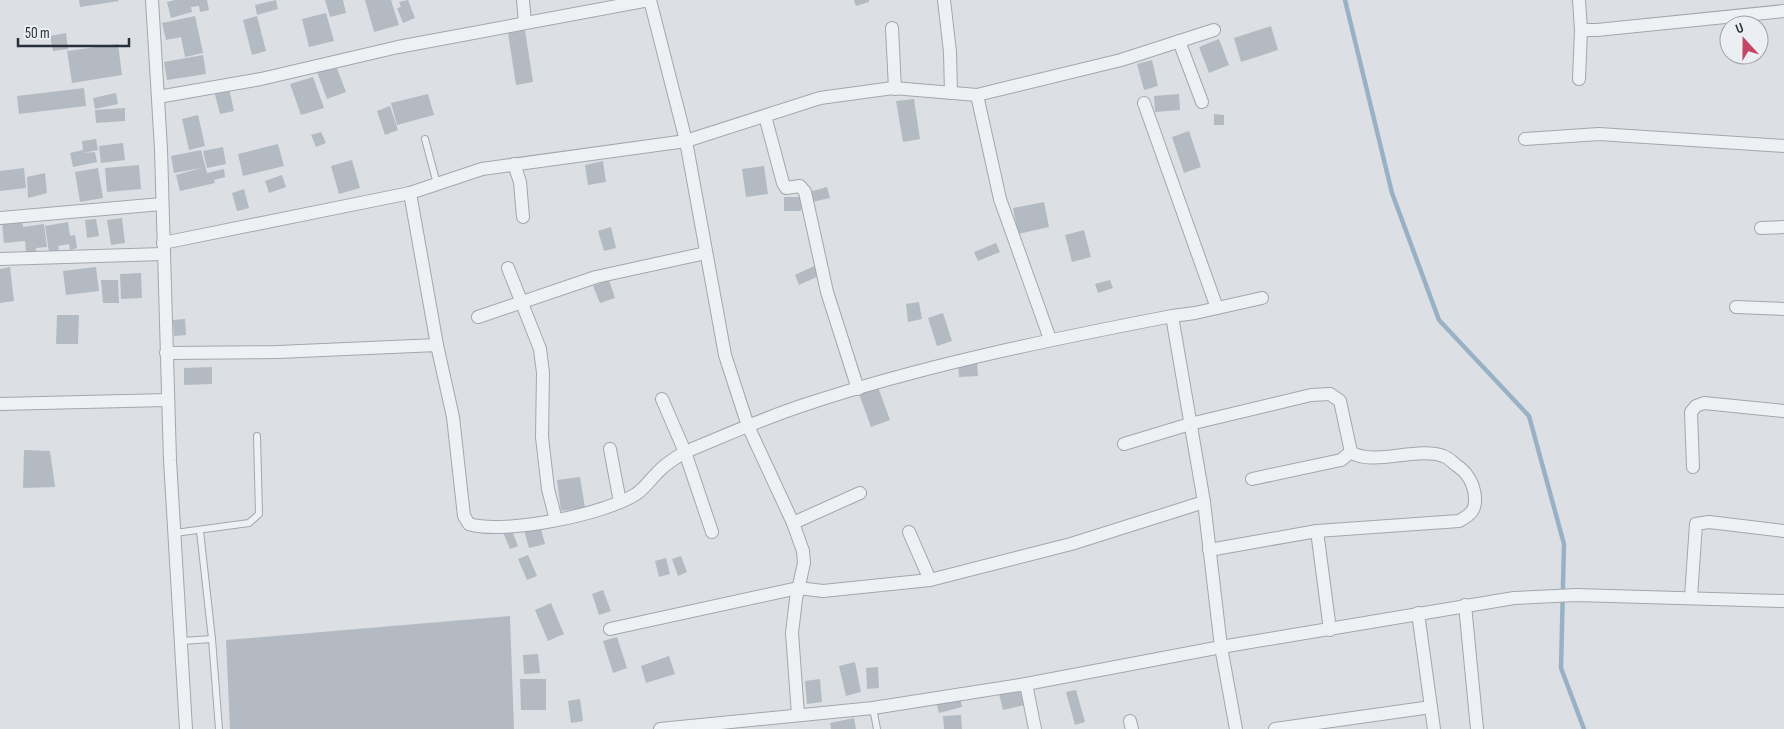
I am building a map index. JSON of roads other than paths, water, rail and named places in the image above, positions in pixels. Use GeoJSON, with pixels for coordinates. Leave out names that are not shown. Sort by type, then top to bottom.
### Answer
{"type":"FeatureCollection","features":[{"type":"Feature","properties":{"kind":"street"},"geometry":{"type":"LineString","coordinates":[[152,0],[158,97],[167,400],[186,729]]}},
{"type":"Feature","properties":{"kind":"street"},"geometry":{"type":"LineString","coordinates":[[523,0],[525,23]]}},
{"type":"Feature","properties":{"kind":"street"},"geometry":{"type":"LineString","coordinates":[[158,97],[261,79],[398,47],[649,0],[686,141],[725,355],[748,426],[793,523],[803,551],[804,563],[798,588],[792,633],[798,715]]}},
{"type":"Feature","properties":{"kind":"street"},"geometry":{"type":"LineString","coordinates":[[944,0],[950,52],[951,93]]}},
{"type":"Feature","properties":{"kind":"street"},"geometry":{"type":"LineString","coordinates":[[1579,0],[1581,30],[1579,79]]}},
{"type":"Feature","properties":{"kind":"street"},"geometry":{"type":"LineString","coordinates":[[1581,30],[1784,11]]}},
{"type":"Feature","properties":{"kind":"street"},"geometry":{"type":"LineString","coordinates":[[892,28],[895,89]]}},
{"type":"Feature","properties":{"kind":"street"},"geometry":{"type":"LineString","coordinates":[[0,259],[163,249],[410,193],[482,169],[686,141],[820,98],[895,89],[977,96],[1121,60],[1214,30]]}},
{"type":"Feature","properties":{"kind":"street"},"geometry":{"type":"LineString","coordinates":[[1179,41],[1202,102]]}},
{"type":"Feature","properties":{"kind":"street"},"geometry":{"type":"LineString","coordinates":[[977,96],[1000,199],[1050,340]]}},
{"type":"Feature","properties":{"kind":"street"},"geometry":{"type":"LineString","coordinates":[[1144,103],[1217,308]]}},
{"type":"Feature","properties":{"kind":"street"},"geometry":{"type":"LineString","coordinates":[[766,116],[782,183],[786,188],[800,186],[805,192],[827,292],[858,389]]}},
{"type":"Feature","properties":{"kind":"street"},"geometry":{"type":"LineString","coordinates":[[1525,139],[1599,134],[1784,146]]}},
{"type":"Feature","properties":{"kind":"street"},"geometry":{"type":"LineString","coordinates":[[514,164],[520,182],[523,217]]}},
{"type":"Feature","properties":{"kind":"street"},"geometry":{"type":"LineString","coordinates":[[410,193],[437,345],[453,417],[465,520],[470,524],[482,527],[556,520],[620,502],[638,494],[669,462],[685,452],[803,405],[909,374],[1050,340],[1262,298]]}},
{"type":"Feature","properties":{"kind":"street"},"geometry":{"type":"LineString","coordinates":[[0,218],[162,204]]}},
{"type":"Feature","properties":{"kind":"street"},"geometry":{"type":"LineString","coordinates":[[1761,228],[1784,227]]}},
{"type":"Feature","properties":{"kind":"street"},"geometry":{"type":"LineString","coordinates":[[478,317],[596,276],[706,253]]}},
{"type":"Feature","properties":{"kind":"street"},"geometry":{"type":"LineString","coordinates":[[508,268],[540,349],[543,373],[542,436],[548,489],[556,520]]}},
{"type":"Feature","properties":{"kind":"street"},"geometry":{"type":"LineString","coordinates":[[1736,307],[1784,309]]}},
{"type":"Feature","properties":{"kind":"street"},"geometry":{"type":"LineString","coordinates":[[1172,316],[1204,502],[1222,647],[1236,729]]}},
{"type":"Feature","properties":{"kind":"street"},"geometry":{"type":"LineString","coordinates":[[166,353],[278,352],[437,345]]}},
{"type":"Feature","properties":{"kind":"street"},"geometry":{"type":"LineString","coordinates":[[1124,444],[1190,424],[1311,395],[1330,394],[1340,401],[1351,452],[1356,456],[1369,457],[1425,453],[1443,456],[1463,470],[1470,480],[1475,496],[1475,507],[1470,514],[1459,521],[1317,531],[1209,550]]}},
{"type":"Feature","properties":{"kind":"street"},"geometry":{"type":"LineString","coordinates":[[662,399],[685,452],[712,532]]}},
{"type":"Feature","properties":{"kind":"street"},"geometry":{"type":"LineString","coordinates":[[0,404],[167,400]]}},
{"type":"Feature","properties":{"kind":"street"},"geometry":{"type":"LineString","coordinates":[[1693,467],[1691,412],[1696,406],[1704,403],[1784,411]]}},
{"type":"Feature","properties":{"kind":"street"},"geometry":{"type":"LineString","coordinates":[[610,449],[620,502]]}},
{"type":"Feature","properties":{"kind":"street"},"geometry":{"type":"LineString","coordinates":[[1252,479],[1341,460],[1351,452]]}},
{"type":"Feature","properties":{"kind":"street"},"geometry":{"type":"LineString","coordinates":[[793,523],[860,493]]}},
{"type":"Feature","properties":{"kind":"street"},"geometry":{"type":"LineString","coordinates":[[610,628],[798,588],[823,591],[930,580],[1071,544],[1204,502]]}},
{"type":"Feature","properties":{"kind":"street"},"geometry":{"type":"LineString","coordinates":[[1691,597],[1696,524],[1709,522],[1784,531]]}},
{"type":"Feature","properties":{"kind":"street"},"geometry":{"type":"LineString","coordinates":[[1317,531],[1330,630]]}},
{"type":"Feature","properties":{"kind":"street"},"geometry":{"type":"LineString","coordinates":[[909,532],[930,580]]}},
{"type":"Feature","properties":{"kind":"street"},"geometry":{"type":"LineString","coordinates":[[660,729],[873,708],[1026,684],[1222,647],[1514,598],[1576,595],[1784,601]]}},
{"type":"Feature","properties":{"kind":"street"},"geometry":{"type":"LineString","coordinates":[[1465,605],[1477,729]]}},
{"type":"Feature","properties":{"kind":"street"},"geometry":{"type":"LineString","coordinates":[[1418,613],[1434,729]]}},
{"type":"Feature","properties":{"kind":"street"},"geometry":{"type":"LineString","coordinates":[[1026,684],[1035,729]]}},
{"type":"Feature","properties":{"kind":"street"},"geometry":{"type":"LineString","coordinates":[[1275,729],[1431,707]]}},
{"type":"Feature","properties":{"kind":"lane"},"geometry":{"type":"LineString","coordinates":[[425,139],[437,184]]}},
{"type":"Feature","properties":{"kind":"lane"},"geometry":{"type":"LineString","coordinates":[[175,533],[200,531],[249,522],[259,514],[258,436]]}},
{"type":"Feature","properties":{"kind":"lane"},"geometry":{"type":"LineString","coordinates":[[200,531],[212,639],[219,729]]}},
{"type":"Feature","properties":{"kind":"lane"},"geometry":{"type":"LineString","coordinates":[[182,641],[212,639]]}},
{"type":"Feature","properties":{"kind":"lane"},"geometry":{"type":"LineString","coordinates":[[873,708],[876,729]]}},
{"type":"Feature","properties":{"kind":"waterway"},"geometry":{"type":"LineString","coordinates":[[1345,0],[1392,193],[1439,320],[1529,416],[1564,544],[1561,668],[1584,729]]}}]}
